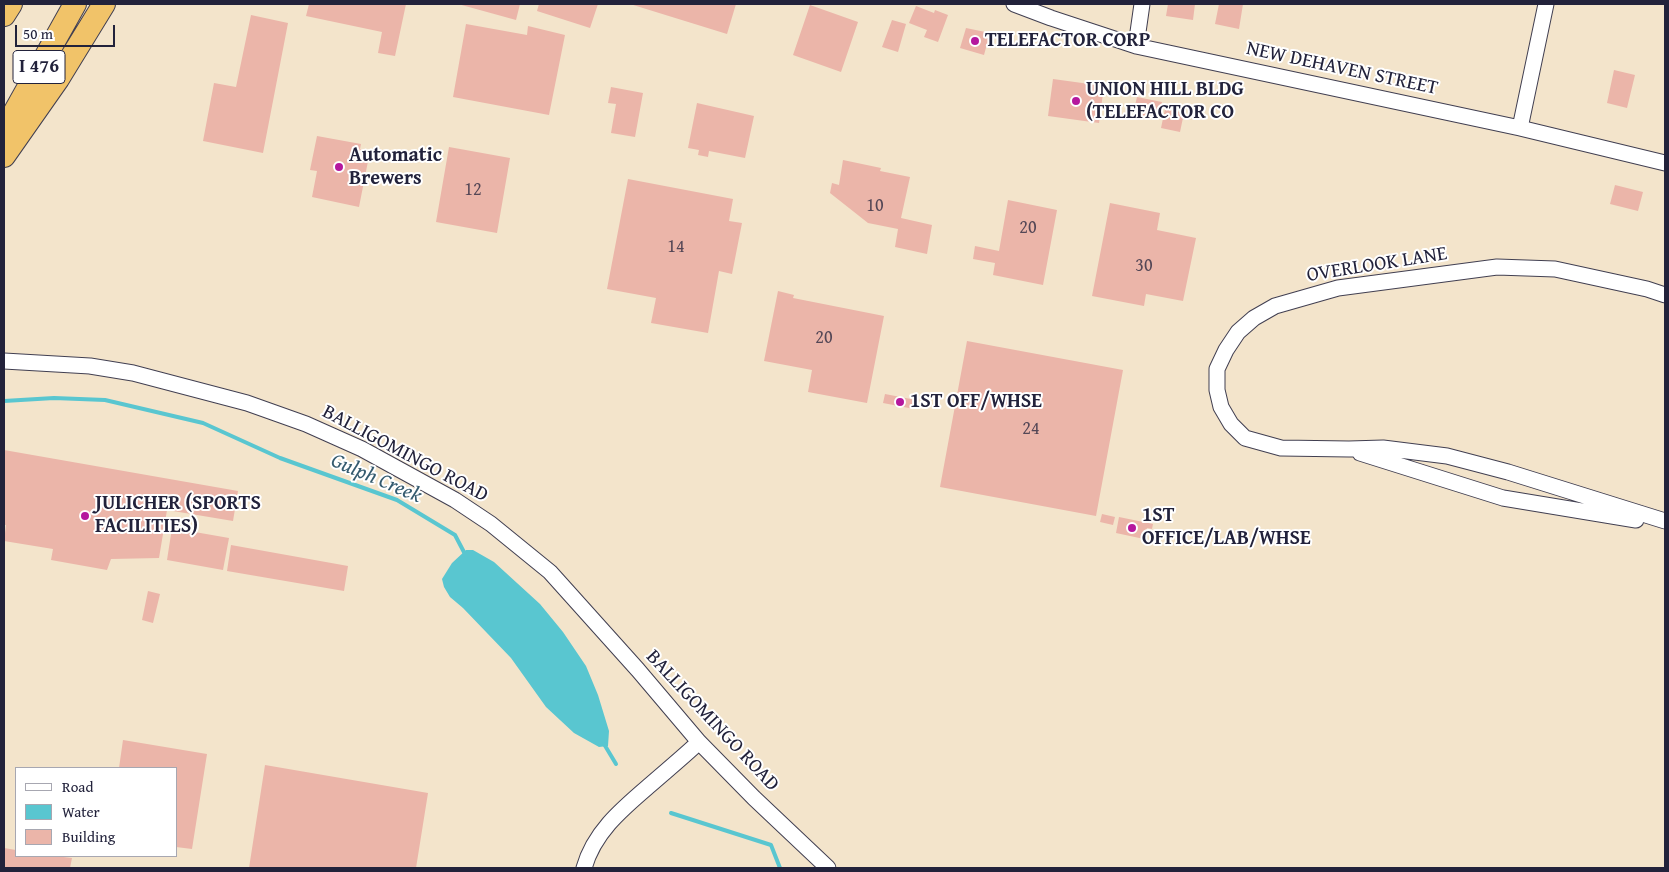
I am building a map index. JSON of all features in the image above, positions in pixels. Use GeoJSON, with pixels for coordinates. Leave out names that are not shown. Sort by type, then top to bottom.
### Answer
{"type":"FeatureCollection","features":[{"type":"Feature","properties":{"kind":"highway"},"geometry":{"type":"LineString","coordinates":[[4,15],[11,4]]}},
{"type":"Feature","properties":{"kind":"highway","name":"I 476"},"geometry":{"type":"LineString","coordinates":[[4,131],[75,4]]}},
{"type":"Feature","properties":{"kind":"highway"},"geometry":{"type":"LineString","coordinates":[[4,156],[58,79],[104,4]]}},
{"type":"Feature","properties":{"kind":"street","name":"NEW DEHAVEN STREET"},"geometry":{"type":"LineString","coordinates":[[1014,4],[1136,46],[1520,128],[1665,163]]}},
{"type":"Feature","properties":{"kind":"street"},"geometry":{"type":"LineString","coordinates":[[1136,46],[1142,4]]}},
{"type":"Feature","properties":{"kind":"street"},"geometry":{"type":"LineString","coordinates":[[1520,128],[1546,4]]}},
{"type":"Feature","properties":{"kind":"street","name":"OVERLOOK LANE"},"geometry":{"type":"LineString","coordinates":[[1665,296],[1647,289],[1555,270],[1496,267],[1338,288],[1275,306],[1254,318],[1238,332],[1226,350],[1217,369],[1217,390],[1221,407],[1231,424],[1245,438],[1281,448],[1383,448],[1447,456],[1508,472],[1665,523]]}},
{"type":"Feature","properties":{"kind":"street","name":"BALLIGOMINGO ROAD"},"geometry":{"type":"LineString","coordinates":[[4,361],[90,366],[133,373],[248,403],[306,424],[371,454],[454,500],[492,524],[550,572],[638,670],[699,742],[754,798],[828,868]]}},
{"type":"Feature","properties":{"kind":"street","name":"OVERLOOK LANE"},"geometry":{"type":"LineString","coordinates":[[1349,449],[1503,498],[1665,523]]}},
{"type":"Feature","properties":{"kind":"street"},"geometry":{"type":"LineString","coordinates":[[1503,498],[1508,472]]}},
{"type":"Feature","properties":{"kind":"street"},"geometry":{"type":"LineString","coordinates":[[584,868],[591,848],[601,832],[618,813],[699,742]]}},
{"type":"Feature","properties":{"kind":"water"},"geometry":{"type":"Polygon","coordinates":[[[466,550],[473,550],[494,562],[540,604],[563,632],[586,666],[598,695],[609,731],[608,746],[599,747],[574,733],[546,707],[511,658],[450,597],[442,579],[452,563],[466,550]]]}},
{"type":"Feature","properties":{"kind":"building"},"geometry":{"type":"Polygon","coordinates":[[[309,4],[406,4],[395,56],[378,53],[382,32],[306,16],[309,4]]]}},
{"type":"Feature","properties":{"kind":"building"},"geometry":{"type":"Polygon","coordinates":[[[458,4],[520,4],[516,20],[458,4]]]}},
{"type":"Feature","properties":{"kind":"building"},"geometry":{"type":"Polygon","coordinates":[[[539,4],[598,4],[590,28],[537,11],[539,4]]]}},
{"type":"Feature","properties":{"kind":"building"},"geometry":{"type":"Polygon","coordinates":[[[630,4],[736,4],[727,34],[630,4]]]}},
{"type":"Feature","properties":{"kind":"building"},"geometry":{"type":"Polygon","coordinates":[[[1168,4],[1195,4],[1193,20],[1166,16],[1168,4]]]}},
{"type":"Feature","properties":{"kind":"building"},"geometry":{"type":"Polygon","coordinates":[[[1219,4],[1243,4],[1239,29],[1215,24],[1219,4]]]}},
{"type":"Feature","properties":{"kind":"building"},"geometry":{"type":"Polygon","coordinates":[[[810,5],[858,22],[841,72],[793,55],[810,5]]]}},
{"type":"Feature","properties":{"kind":"building"},"geometry":{"type":"Polygon","coordinates":[[[916,6],[934,13],[935,10],[948,15],[938,42],[924,37],[927,30],[909,23],[916,6]]]}},
{"type":"Feature","properties":{"kind":"building"},"geometry":{"type":"Polygon","coordinates":[[[251,15],[288,23],[263,153],[203,141],[214,83],[236,87],[251,15]]]}},
{"type":"Feature","properties":{"kind":"building"},"geometry":{"type":"Polygon","coordinates":[[[892,20],[906,24],[898,52],[882,47],[892,20]]]}},
{"type":"Feature","properties":{"kind":"building"},"geometry":{"type":"Polygon","coordinates":[[[466,24],[527,35],[528,26],[565,35],[549,115],[453,97],[466,24]]]}},
{"type":"Feature","properties":{"kind":"building","name":"TELEFACTOR CORP"},"geometry":{"type":"Polygon","coordinates":[[[966,28],[990,33],[984,55],[960,48],[966,28]]]}},
{"type":"Feature","properties":{"kind":"building"},"geometry":{"type":"Polygon","coordinates":[[[1614,70],[1635,75],[1627,108],[1607,103],[1614,70]]]}},
{"type":"Feature","properties":{"kind":"building","name":"UNION HILL BLDG (TELEFACTOR CO"},"geometry":{"type":"Polygon","coordinates":[[[1053,79],[1104,86],[1099,123],[1048,116],[1053,79]]]}},
{"type":"Feature","properties":{"kind":"building"},"geometry":{"type":"Polygon","coordinates":[[[611,87],[643,93],[635,137],[611,133],[616,104],[608,103],[611,87]]]}},
{"type":"Feature","properties":{"kind":"building"},"geometry":{"type":"Polygon","coordinates":[[[1137,97],[1162,102],[1158,120],[1133,114],[1137,97]]]}},
{"type":"Feature","properties":{"kind":"building"},"geometry":{"type":"Polygon","coordinates":[[[697,103],[754,116],[745,158],[709,151],[708,157],[698,155],[699,150],[688,148],[697,103]]]}},
{"type":"Feature","properties":{"kind":"building"},"geometry":{"type":"Polygon","coordinates":[[[1165,109],[1184,113],[1180,132],[1161,128],[1165,109]]]}},
{"type":"Feature","properties":{"kind":"building"},"geometry":{"type":"Polygon","coordinates":[[[317,136],[361,144],[360,149],[370,151],[359,207],[312,197],[317,171],[310,170],[317,136]]]}},
{"type":"Feature","properties":{"kind":"building"},"geometry":{"type":"Polygon","coordinates":[[[449,147],[510,158],[497,233],[436,222],[449,147]]]}},
{"type":"Feature","properties":{"kind":"building"},"geometry":{"type":"Polygon","coordinates":[[[843,160],[881,168],[880,171],[910,177],[901,218],[932,225],[927,254],[895,247],[898,229],[868,223],[830,193],[832,183],[839,185],[843,160]]]}},
{"type":"Feature","properties":{"kind":"building"},"geometry":{"type":"Polygon","coordinates":[[[628,179],[733,199],[729,221],[742,223],[732,274],[719,271],[708,333],[651,323],[656,298],[607,289],[628,179]]]}},
{"type":"Feature","properties":{"kind":"building"},"geometry":{"type":"Polygon","coordinates":[[[1615,185],[1643,192],[1638,211],[1610,204],[1615,185]]]}},
{"type":"Feature","properties":{"kind":"building"},"geometry":{"type":"Polygon","coordinates":[[[1008,200],[1057,210],[1043,285],[993,275],[995,263],[973,259],[975,246],[999,251],[1008,200]]]}},
{"type":"Feature","properties":{"kind":"building"},"geometry":{"type":"Polygon","coordinates":[[[1110,203],[1160,213],[1157,230],[1196,238],[1183,301],[1146,294],[1144,306],[1092,296],[1110,203]]]}},
{"type":"Feature","properties":{"kind":"building"},"geometry":{"type":"Polygon","coordinates":[[[778,291],[794,295],[793,298],[884,316],[867,403],[808,392],[812,370],[764,361],[778,291]]]}},
{"type":"Feature","properties":{"kind":"building"},"geometry":{"type":"Polygon","coordinates":[[[967,341],[1123,370],[1096,516],[940,487],[967,341]]]}},
{"type":"Feature","properties":{"kind":"building","name":"1ST OFF/WHSE"},"geometry":{"type":"Polygon","coordinates":[[[885,394],[916,400],[914,409],[883,403],[885,394]]]}},
{"type":"Feature","properties":{"kind":"building","name":"JULICHER (SPORTS FACILITIES)"},"geometry":{"type":"Polygon","coordinates":[[[4,450],[238,491],[233,521],[167,510],[159,558],[111,559],[107,570],[51,560],[53,549],[4,541],[6,525],[4,525],[4,450]]]}},
{"type":"Feature","properties":{"kind":"building","name":"1ST OFFICE/LAB/WHSE"},"geometry":{"type":"Polygon","coordinates":[[[1102,514],[1115,517],[1113,525],[1100,522],[1102,514]]]}},
{"type":"Feature","properties":{"kind":"building","name":"1ST OFFICE/LAB/WHSE"},"geometry":{"type":"Polygon","coordinates":[[[1119,517],[1153,524],[1152,529],[1147,528],[1144,539],[1116,533],[1119,517]]]}},
{"type":"Feature","properties":{"kind":"building"},"geometry":{"type":"Polygon","coordinates":[[[172,528],[229,538],[223,570],[167,560],[172,528]]]}},
{"type":"Feature","properties":{"kind":"building","name":"JULICHER (SPORTS FACILITIES)"},"geometry":{"type":"Polygon","coordinates":[[[231,545],[348,566],[344,591],[227,571],[231,545]]]}},
{"type":"Feature","properties":{"kind":"building"},"geometry":{"type":"Polygon","coordinates":[[[148,591],[160,594],[153,623],[142,620],[148,591]]]}},
{"type":"Feature","properties":{"kind":"building"},"geometry":{"type":"Polygon","coordinates":[[[123,740],[207,754],[192,849],[178,847],[178,767],[119,767],[123,740]]]}},
{"type":"Feature","properties":{"kind":"building"},"geometry":{"type":"Polygon","coordinates":[[[265,765],[428,793],[416,868],[249,868],[265,765]]]}},
{"type":"Feature","properties":{"kind":"building"},"geometry":{"type":"Polygon","coordinates":[[[4,848],[15,850],[15,857],[72,858],[70,868],[4,868],[4,848]]]}},
{"type":"Feature","properties":{"kind":"waterway","name":"Gulph Creek"},"geometry":{"type":"LineString","coordinates":[[4,401],[54,398],[105,400],[203,423],[280,458],[397,500],[455,535],[466,556]]}},
{"type":"Feature","properties":{"kind":"waterway","name":"Gulph Creek"},"geometry":{"type":"LineString","coordinates":[[604,744],[616,764]]}},
{"type":"Feature","properties":{"kind":"waterway","name":"Gulph Creek"},"geometry":{"type":"LineString","coordinates":[[671,813],[771,845],[780,868]]}},
{"type":"Feature","properties":{"kind":"place","name":"TELEFACTOR CORP"},"geometry":{"type":"Point","coordinates":[975,41]}},
{"type":"Feature","properties":{"kind":"place","name":"UNION HILL BLDG (TELEFACTOR CO"},"geometry":{"type":"Point","coordinates":[1076,101]}},
{"type":"Feature","properties":{"kind":"place","name":"Automatic Brewers"},"geometry":{"type":"Point","coordinates":[339,167]}},
{"type":"Feature","properties":{"kind":"place","name":"1ST OFF/WHSE"},"geometry":{"type":"Point","coordinates":[900,402]}},
{"type":"Feature","properties":{"kind":"place","name":"JULICHER (SPORTS FACILITIES)"},"geometry":{"type":"Point","coordinates":[85,516]}},
{"type":"Feature","properties":{"kind":"place","name":"1ST OFFICE/LAB/WHSE"},"geometry":{"type":"Point","coordinates":[1132,528]}}]}
